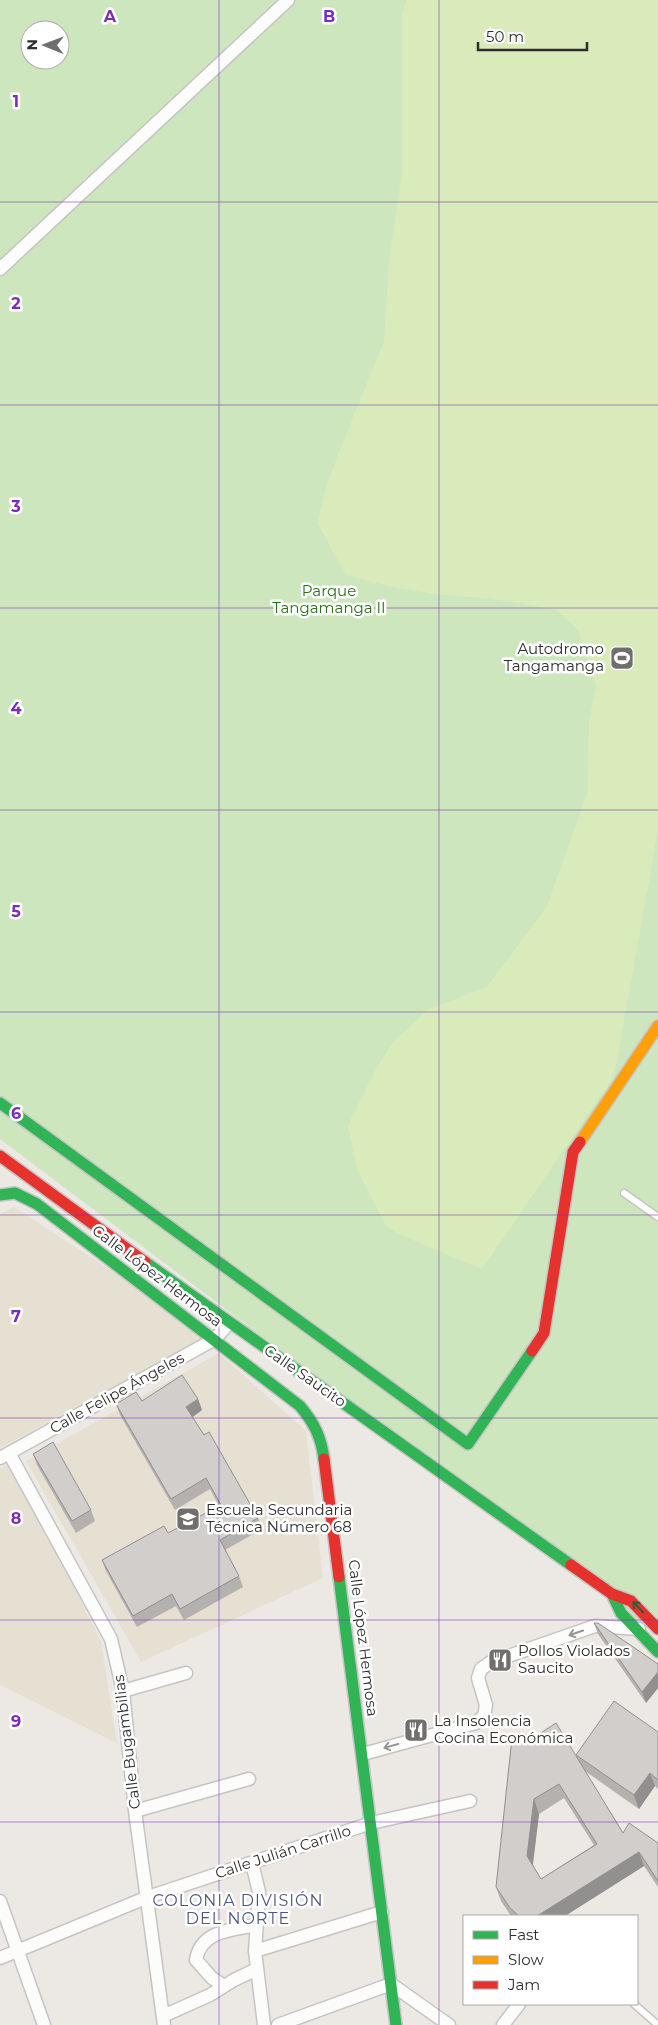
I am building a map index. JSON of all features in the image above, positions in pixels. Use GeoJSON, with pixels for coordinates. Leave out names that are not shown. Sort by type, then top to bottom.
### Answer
{"type":"FeatureCollection","features":[{"type":"Feature","properties":{"kind":"street"},"geometry":{"type":"LineString","coordinates":[[0,269],[288,0]]}},
{"type":"Feature","properties":{"kind":"street"},"geometry":{"type":"LineString","coordinates":[[0,1103],[468,1444],[544,1333],[573,1152],[658,1026]]}},
{"type":"Feature","properties":{"kind":"street","name":"Calle Saucito"},"geometry":{"type":"LineString","coordinates":[[0,1156],[229,1323],[612,1594],[631,1601],[658,1629]]}},
{"type":"Feature","properties":{"kind":"street","name":"Calle López Hermosa"},"geometry":{"type":"LineString","coordinates":[[0,1195],[15,1193],[37,1204],[300,1406],[315,1424],[323,1448],[396,2025]]}},
{"type":"Feature","properties":{"kind":"street","name":"Calle Felipe Ángeles"},"geometry":{"type":"LineString","coordinates":[[4,1455],[215,1339],[229,1323]]}},
{"type":"Feature","properties":{"kind":"street","name":"Calle Bugambilias"},"geometry":{"type":"LineString","coordinates":[[4,1455],[110,1640],[123,1691],[135,1811],[164,2021]]}},
{"type":"Feature","properties":{"kind":"street","name":"Calle Saucito"},"geometry":{"type":"LineString","coordinates":[[612,1594],[621,1613],[658,1652]]}},
{"type":"Feature","properties":{"kind":"street"},"geometry":{"type":"LineString","coordinates":[[363,1754],[476,1723],[484,1716],[486,1705],[478,1678],[481,1669],[490,1662],[595,1626],[635,1628],[658,1634]]}},
{"type":"Feature","properties":{"kind":"street"},"geometry":{"type":"LineString","coordinates":[[123,1691],[186,1674]]}},
{"type":"Feature","properties":{"kind":"street"},"geometry":{"type":"LineString","coordinates":[[135,1811],[249,1779]]}},
{"type":"Feature","properties":{"kind":"street","name":"Calle Julián Carrillo"},"geometry":{"type":"LineString","coordinates":[[0,1958],[148,1897],[371,1823],[470,1801]]}},
{"type":"Feature","properties":{"kind":"street"},"geometry":{"type":"LineString","coordinates":[[252,1863],[259,1892],[255,1951],[264,2025]]}},
{"type":"Feature","properties":{"kind":"street"},"geometry":{"type":"LineString","coordinates":[[0,1901],[44,2025]]}},
{"type":"Feature","properties":{"kind":"street"},"geometry":{"type":"LineString","coordinates":[[255,1951],[382,1912]]}},
{"type":"Feature","properties":{"kind":"street"},"geometry":{"type":"LineString","coordinates":[[224,1986],[212,1978],[196,1960],[198,1950],[204,1940],[220,1933],[257,1925]]}},
{"type":"Feature","properties":{"kind":"street"},"geometry":{"type":"LineString","coordinates":[[164,2021],[210,1996],[234,1980],[257,1969]]}},
{"type":"Feature","properties":{"kind":"street"},"geometry":{"type":"LineString","coordinates":[[278,2025],[391,1984],[449,2025]]}},
{"type":"Feature","properties":{"kind":"street"},"geometry":{"type":"LineString","coordinates":[[502,2025],[518,2005]]}},
{"type":"Feature","properties":{"kind":"lane"},"geometry":{"type":"LineString","coordinates":[[624,1193],[658,1217]]}},
{"type":"Feature","properties":{"kind":"lane"},"geometry":{"type":"LineString","coordinates":[[635,2005],[658,2025]]}},
{"type":"Feature","properties":{"kind":"shaded area"},"geometry":{"type":"Polygon","coordinates":[[[14,1207],[210,1335],[0,1448],[0,1214],[14,1207]]]}},
{"type":"Feature","properties":{"kind":"shaded area","name":"Escuela Secundaria Técnica Número 68"},"geometry":{"type":"Polygon","coordinates":[[[219,1353],[306,1431],[323,1578],[141,1662],[26,1461],[219,1353]]]}},
{"type":"Feature","properties":{"kind":"shaded area"},"geometry":{"type":"Polygon","coordinates":[[[13,1461],[101,1641],[117,1743],[0,1685],[0,1469],[13,1461]]]}},
{"type":"Feature","properties":{"kind":"green space","name":"Parque Tangamanga II"},"geometry":{"type":"Polygon","coordinates":[[[0,0],[658,0],[658,1635],[0,1139],[0,0]]]}},
{"type":"Feature","properties":{"kind":"green space","name":"Autodromo Tangamanga"},"geometry":{"type":"Polygon","coordinates":[[[406,0],[658,0],[658,831],[614,1077],[482,1269],[396,1233],[385,1224],[357,1170],[348,1125],[377,1067],[394,1041],[429,1009],[487,987],[547,906],[587,794],[589,722],[596,686],[578,630],[557,610],[487,598],[443,595],[397,588],[346,575],[318,524],[324,493],[384,341],[389,261],[402,173],[402,14],[406,0]]]}},
{"type":"Feature","properties":{"kind":"building"},"geometry":{"type":"Polygon","coordinates":[[[182,1375],[198,1399],[186,1407],[204,1435],[209,1432],[258,1518],[220,1540],[239,1576],[180,1609],[172,1594],[133,1616],[102,1560],[164,1526],[168,1533],[221,1505],[206,1478],[171,1499],[116,1404],[136,1392],[142,1401],[182,1375]]]}},
{"type":"Feature","properties":{"kind":"building"},"geometry":{"type":"Polygon","coordinates":[[[53,1442],[91,1510],[72,1521],[33,1454],[53,1442]]]}},
{"type":"Feature","properties":{"kind":"building"},"geometry":{"type":"Polygon","coordinates":[[[594,1623],[598,1623],[658,1664],[658,1672],[642,1692],[594,1623]]]}},
{"type":"Feature","properties":{"kind":"building"},"geometry":{"type":"Polygon","coordinates":[[[614,1701],[658,1732],[658,1780],[650,1773],[634,1795],[576,1755],[614,1701]]]}},
{"type":"Feature","properties":{"kind":"building"},"geometry":{"type":"Polygon","coordinates":[[[556,1723],[623,1833],[629,1823],[658,1843],[658,1881],[639,1852],[539,1915],[518,1915],[510,1908],[496,1887],[512,1738],[526,1734],[530,1740],[556,1723]],[[559,1784],[534,1799],[527,1856],[541,1879],[597,1844],[559,1784]]]}},
{"type":"Feature","properties":{"kind":"traffic: fast"},"geometry":{"type":"LineString","coordinates":[[0,1103],[468,1444],[532,1351]]}},
{"type":"Feature","properties":{"kind":"traffic: fast"},"geometry":{"type":"LineString","coordinates":[[0,1195],[15,1193],[37,1204],[300,1406],[316,1430],[324,1459]]}},
{"type":"Feature","properties":{"kind":"traffic: fast"},"geometry":{"type":"LineString","coordinates":[[145,1262],[571,1565]]}},
{"type":"Feature","properties":{"kind":"traffic: fast"},"geometry":{"type":"LineString","coordinates":[[339,1577],[396,2025]]}},
{"type":"Feature","properties":{"kind":"traffic: fast"},"geometry":{"type":"LineString","coordinates":[[612,1594],[621,1613],[658,1652]]}},
{"type":"Feature","properties":{"kind":"traffic: slow"},"geometry":{"type":"LineString","coordinates":[[580,1142],[658,1026]]}},
{"type":"Feature","properties":{"kind":"traffic: jam"},"geometry":{"type":"LineString","coordinates":[[532,1351],[544,1333],[573,1152],[580,1142]]}},
{"type":"Feature","properties":{"kind":"traffic: jam"},"geometry":{"type":"LineString","coordinates":[[0,1156],[145,1262]]}},
{"type":"Feature","properties":{"kind":"traffic: jam"},"geometry":{"type":"LineString","coordinates":[[324,1459],[339,1577]]}},
{"type":"Feature","properties":{"kind":"traffic: jam"},"geometry":{"type":"LineString","coordinates":[[571,1565],[612,1594],[631,1601],[658,1629]]}},
{"type":"Feature","properties":{"kind":"place","name":"Autodromo Tangamanga"},"geometry":{"type":"Point","coordinates":[622,658]}},
{"type":"Feature","properties":{"kind":"place","name":"Escuela Secundaria Técnica Número 68"},"geometry":{"type":"Point","coordinates":[188,1519]}},
{"type":"Feature","properties":{"kind":"place","name":"Pollos Violados Saucito"},"geometry":{"type":"Point","coordinates":[500,1660]}},
{"type":"Feature","properties":{"kind":"place","name":"La Insolencia Cocina Económica"},"geometry":{"type":"Point","coordinates":[416,1730]}},
{"type":"Feature","properties":{"kind":"district","name":"COLONIA DIVISIÓN DEL NORTE"},"geometry":{"type":"Point","coordinates":[238,1909]}}]}
